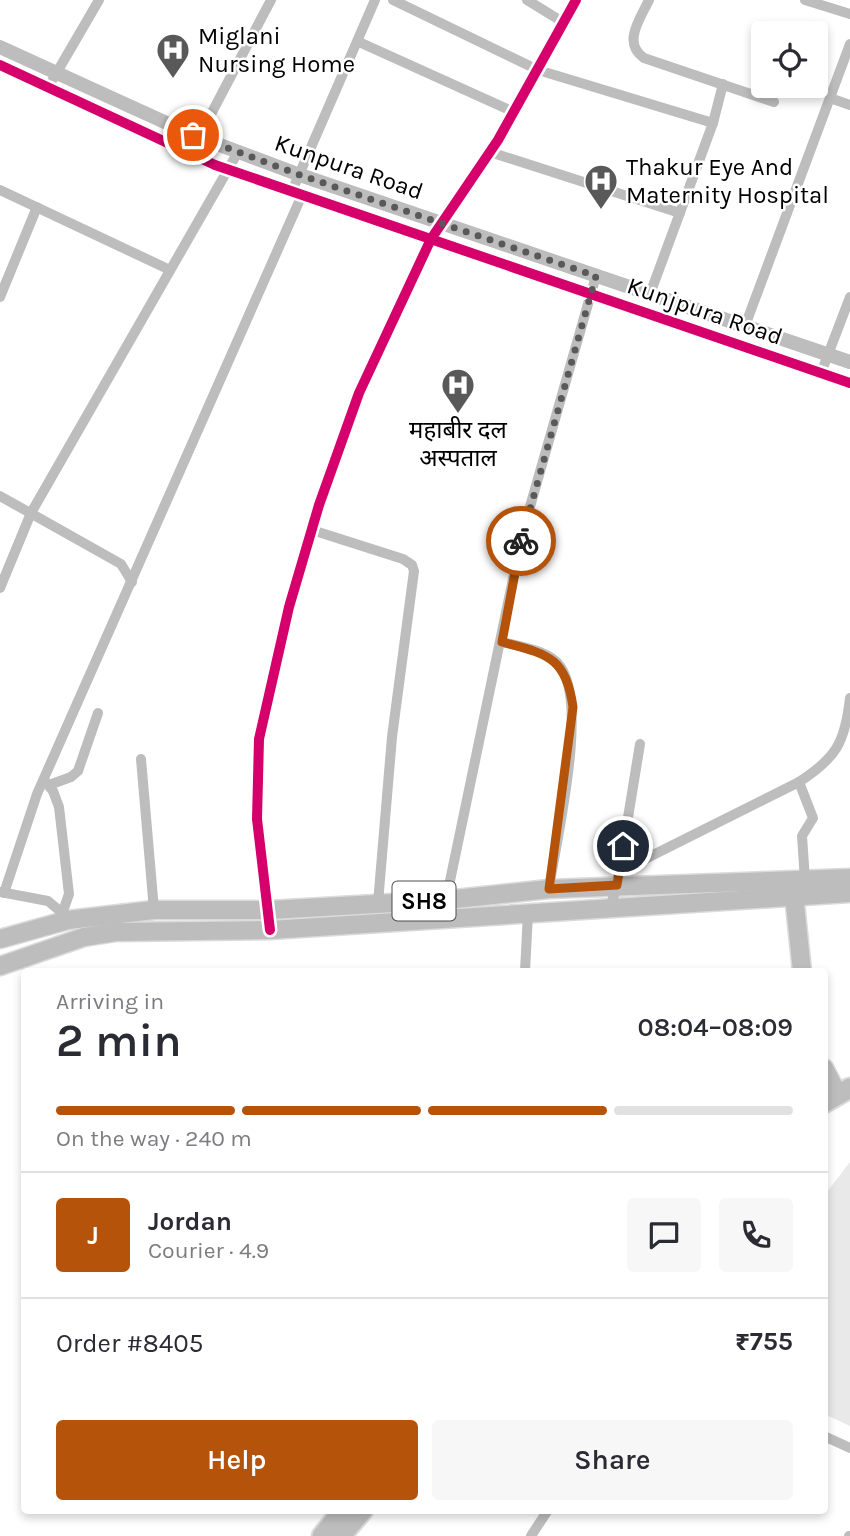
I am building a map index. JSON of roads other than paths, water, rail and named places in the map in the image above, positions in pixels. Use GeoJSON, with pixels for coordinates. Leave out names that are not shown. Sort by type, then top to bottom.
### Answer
{"type":"FeatureCollection","features":[{"type":"Feature","properties":{"kind":"highway"},"geometry":{"type":"LineString","coordinates":[[322,1536],[340,1514]]}},
{"type":"Feature","properties":{"kind":"highway"},"geometry":{"type":"LineString","coordinates":[[341,1536],[359,1514]]}},
{"type":"Feature","properties":{"kind":"main road","name":"SH8"},"geometry":{"type":"LineString","coordinates":[[0,939],[65,917],[154,910],[270,910],[446,900],[549,889],[618,878],[850,878]]}},
{"type":"Feature","properties":{"kind":"main road","name":"SH8"},"geometry":{"type":"LineString","coordinates":[[0,966],[84,937],[116,932],[270,930],[850,892]]}},
{"type":"Feature","properties":{"kind":"main road"},"geometry":{"type":"LineString","coordinates":[[794,895],[802,968]]}},
{"type":"Feature","properties":{"kind":"main road"},"geometry":{"type":"LineString","coordinates":[[339,926],[340,905]]}},
{"type":"Feature","properties":{"kind":"main road"},"geometry":{"type":"LineString","coordinates":[[203,931],[205,912]]}},
{"type":"Feature","properties":{"kind":"main road"},"geometry":{"type":"LineString","coordinates":[[828,1076],[837,1095]]}},
{"type":"Feature","properties":{"kind":"street"},"geometry":{"type":"LineString","coordinates":[[48,88],[99,0]]}},
{"type":"Feature","properties":{"kind":"street"},"geometry":{"type":"LineString","coordinates":[[199,137],[271,0]]}},
{"type":"Feature","properties":{"kind":"street"},"geometry":{"type":"LineString","coordinates":[[65,917],[48,901],[2,893],[46,783],[297,193],[300,175],[375,0]]}},
{"type":"Feature","properties":{"kind":"street"},"geometry":{"type":"LineString","coordinates":[[393,0],[538,70],[713,123]]}},
{"type":"Feature","properties":{"kind":"street"},"geometry":{"type":"LineString","coordinates":[[527,0],[566,24]]}},
{"type":"Feature","properties":{"kind":"street"},"geometry":{"type":"LineString","coordinates":[[270,930],[270,910],[257,819],[259,739],[289,607],[312,530],[359,393],[431,239],[490,152],[566,24],[576,0]]}},
{"type":"Feature","properties":{"kind":"street"},"geometry":{"type":"LineString","coordinates":[[649,0],[635,29],[632,41],[636,52],[644,58],[774,102]]}},
{"type":"Feature","properties":{"kind":"street"},"geometry":{"type":"LineString","coordinates":[[805,0],[850,14]]}},
{"type":"Feature","properties":{"kind":"street"},"geometry":{"type":"LineString","coordinates":[[359,42],[514,111]]}},
{"type":"Feature","properties":{"kind":"street"},"geometry":{"type":"LineString","coordinates":[[745,326],[850,44]]}},
{"type":"Feature","properties":{"kind":"street","name":"Kunpura Road"},"geometry":{"type":"LineString","coordinates":[[0,47],[199,137],[300,175],[850,362]]}},
{"type":"Feature","properties":{"kind":"street","name":"Kunjpura Road"},"geometry":{"type":"LineString","coordinates":[[0,65],[228,169],[850,383]]}},
{"type":"Feature","properties":{"kind":"street"},"geometry":{"type":"LineString","coordinates":[[650,294],[713,123],[723,84]]}},
{"type":"Feature","properties":{"kind":"street"},"geometry":{"type":"LineString","coordinates":[[830,98],[850,105]]}},
{"type":"Feature","properties":{"kind":"street"},"geometry":{"type":"LineString","coordinates":[[0,588],[31,513],[238,152]]}},
{"type":"Feature","properties":{"kind":"street"},"geometry":{"type":"LineString","coordinates":[[490,152],[680,214]]}},
{"type":"Feature","properties":{"kind":"street"},"geometry":{"type":"LineString","coordinates":[[0,190],[170,270]]}},
{"type":"Feature","properties":{"kind":"street"},"geometry":{"type":"LineString","coordinates":[[0,296],[37,207]]}},
{"type":"Feature","properties":{"kind":"street"},"geometry":{"type":"LineString","coordinates":[[446,900],[502,642],[523,531],[596,276]]}},
{"type":"Feature","properties":{"kind":"street"},"geometry":{"type":"LineString","coordinates":[[821,373],[850,297]]}},
{"type":"Feature","properties":{"kind":"street"},"geometry":{"type":"LineString","coordinates":[[0,496],[121,564],[132,582]]}},
{"type":"Feature","properties":{"kind":"street"},"geometry":{"type":"LineString","coordinates":[[312,530],[403,558],[414,571],[392,737],[378,903]]}},
{"type":"Feature","properties":{"kind":"street"},"geometry":{"type":"LineString","coordinates":[[502,642],[552,658],[560,665],[571,690],[573,728],[549,889]]}},
{"type":"Feature","properties":{"kind":"street"},"geometry":{"type":"LineString","coordinates":[[618,878],[799,782],[830,761],[842,738],[850,698]]}},
{"type":"Feature","properties":{"kind":"street"},"geometry":{"type":"LineString","coordinates":[[46,783],[71,777],[78,771],[98,713]]}},
{"type":"Feature","properties":{"kind":"street"},"geometry":{"type":"LineString","coordinates":[[610,908],[618,878],[640,744]]}},
{"type":"Feature","properties":{"kind":"street"},"geometry":{"type":"LineString","coordinates":[[141,759],[154,910]]}},
{"type":"Feature","properties":{"kind":"street"},"geometry":{"type":"LineString","coordinates":[[799,782],[813,818],[802,836],[805,880]]}},
{"type":"Feature","properties":{"kind":"street"},"geometry":{"type":"LineString","coordinates":[[46,783],[59,807],[69,894],[65,917]]}},
{"type":"Feature","properties":{"kind":"street"},"geometry":{"type":"LineString","coordinates":[[525,968],[528,913]]}},
{"type":"Feature","properties":{"kind":"street"},"geometry":{"type":"LineString","coordinates":[[828,1438],[850,1448]]}},
{"type":"Feature","properties":{"kind":"street"},"geometry":{"type":"LineString","coordinates":[[531,1536],[545,1514]]}},
{"type":"Feature","properties":{"kind":"place","name":"Miglani Nursing Home"},"geometry":{"type":"Point","coordinates":[173,80]}},
{"type":"Feature","properties":{"kind":"place","name":"Thakur Eye And Maternity Hospital"},"geometry":{"type":"Point","coordinates":[601,211]}},
{"type":"Feature","properties":{"kind":"place","name":"महाबीर दल अस्पताल"},"geometry":{"type":"Point","coordinates":[458,415]}}]}
